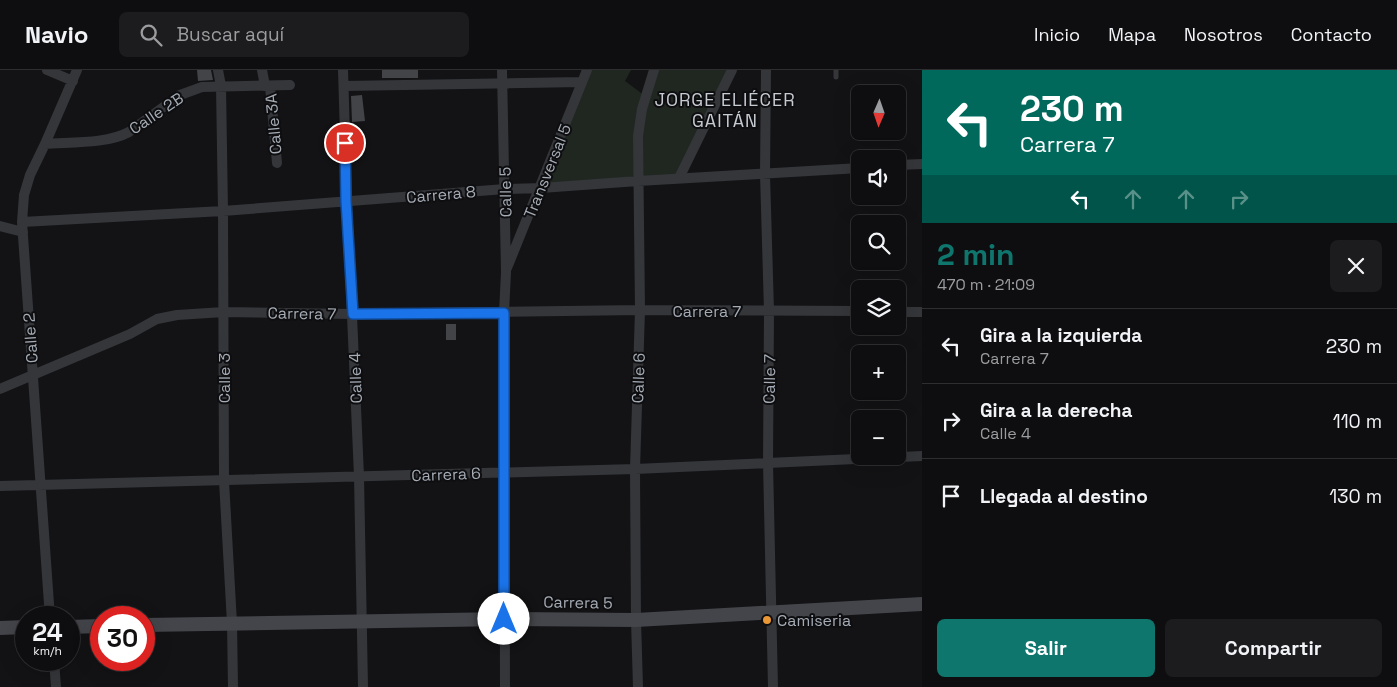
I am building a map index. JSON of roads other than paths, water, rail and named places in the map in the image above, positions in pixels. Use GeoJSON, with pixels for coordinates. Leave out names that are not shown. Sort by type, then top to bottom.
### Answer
{"type":"FeatureCollection","features":[{"type":"Feature","properties":{"kind":"main road","name":"Carrera 5"},"geometry":{"type":"LineString","coordinates":[[155,625],[504,619],[636,620],[922,604]]}},
{"type":"Feature","properties":{"kind":"main road"},"geometry":{"type":"LineString","coordinates":[[0,628],[15,627]]}},
{"type":"Feature","properties":{"kind":"street"},"geometry":{"type":"LineString","coordinates":[[47,70],[73,81]]}},
{"type":"Feature","properties":{"kind":"street","name":"Calle 2"},"geometry":{"type":"LineString","coordinates":[[49,606],[22,227],[24,195],[30,175],[77,70]]}},
{"type":"Feature","properties":{"kind":"street","name":"Calle 3"},"geometry":{"type":"LineString","coordinates":[[218,70],[222,86],[224,481],[232,623],[233,687]]}},
{"type":"Feature","properties":{"kind":"street","name":"Calle 3A"},"geometry":{"type":"LineString","coordinates":[[262,70],[268,86],[277,163]]}},
{"type":"Feature","properties":{"kind":"street","name":"Calle 4"},"geometry":{"type":"LineString","coordinates":[[343,70],[346,201],[353,314],[359,476],[363,687]]}},
{"type":"Feature","properties":{"kind":"street","name":"Calle 5"},"geometry":{"type":"LineString","coordinates":[[502,70],[506,272],[504,313],[504,687]]}},
{"type":"Feature","properties":{"kind":"street","name":"Transversal 5"},"geometry":{"type":"LineString","coordinates":[[506,272],[588,70]]}},
{"type":"Feature","properties":{"kind":"street","name":"Calle 6"},"geometry":{"type":"LineString","coordinates":[[638,687],[635,469],[640,310],[638,136],[641,113],[654,70]]}},
{"type":"Feature","properties":{"kind":"street"},"geometry":{"type":"LineString","coordinates":[[679,178],[732,70]]}},
{"type":"Feature","properties":{"kind":"street","name":"Calle 7"},"geometry":{"type":"LineString","coordinates":[[766,70],[765,174],[769,311],[768,463],[774,687]]}},
{"type":"Feature","properties":{"kind":"street"},"geometry":{"type":"LineString","coordinates":[[344,86],[582,82]]}},
{"type":"Feature","properties":{"kind":"street","name":"Calle 2B"},"geometry":{"type":"LineString","coordinates":[[45,144],[120,136],[129,132],[180,94],[202,87],[290,85]]}},
{"type":"Feature","properties":{"kind":"street"},"geometry":{"type":"LineString","coordinates":[[906,165],[922,164]]}},
{"type":"Feature","properties":{"kind":"street","name":"Carrera 8"},"geometry":{"type":"LineString","coordinates":[[0,226],[22,227],[505,189],[851,169]]}},
{"type":"Feature","properties":{"kind":"street","name":"Carrera 7"},"geometry":{"type":"LineString","coordinates":[[0,390],[130,334],[158,319],[178,315],[224,312],[353,314],[640,310],[851,311]]}},
{"type":"Feature","properties":{"kind":"street"},"geometry":{"type":"LineString","coordinates":[[906,312],[922,312]]}},
{"type":"Feature","properties":{"kind":"street","name":"Carrera 6"},"geometry":{"type":"LineString","coordinates":[[0,486],[635,469],[922,456]]}},
{"type":"Feature","properties":{"kind":"street"},"geometry":{"type":"LineString","coordinates":[[55,671],[56,687]]}},
{"type":"Feature","properties":{"kind":"lane"},"geometry":{"type":"LineString","coordinates":[[836,70],[836,77]]}},
{"type":"Feature","properties":{"kind":"place","name":"Camiseria"},"geometry":{"type":"Point","coordinates":[767,620]}},
{"type":"Feature","properties":{"kind":"district","name":"JORGE ELIÉCER GAITÁN"},"geometry":{"type":"Point","coordinates":[725,110]}}]}
